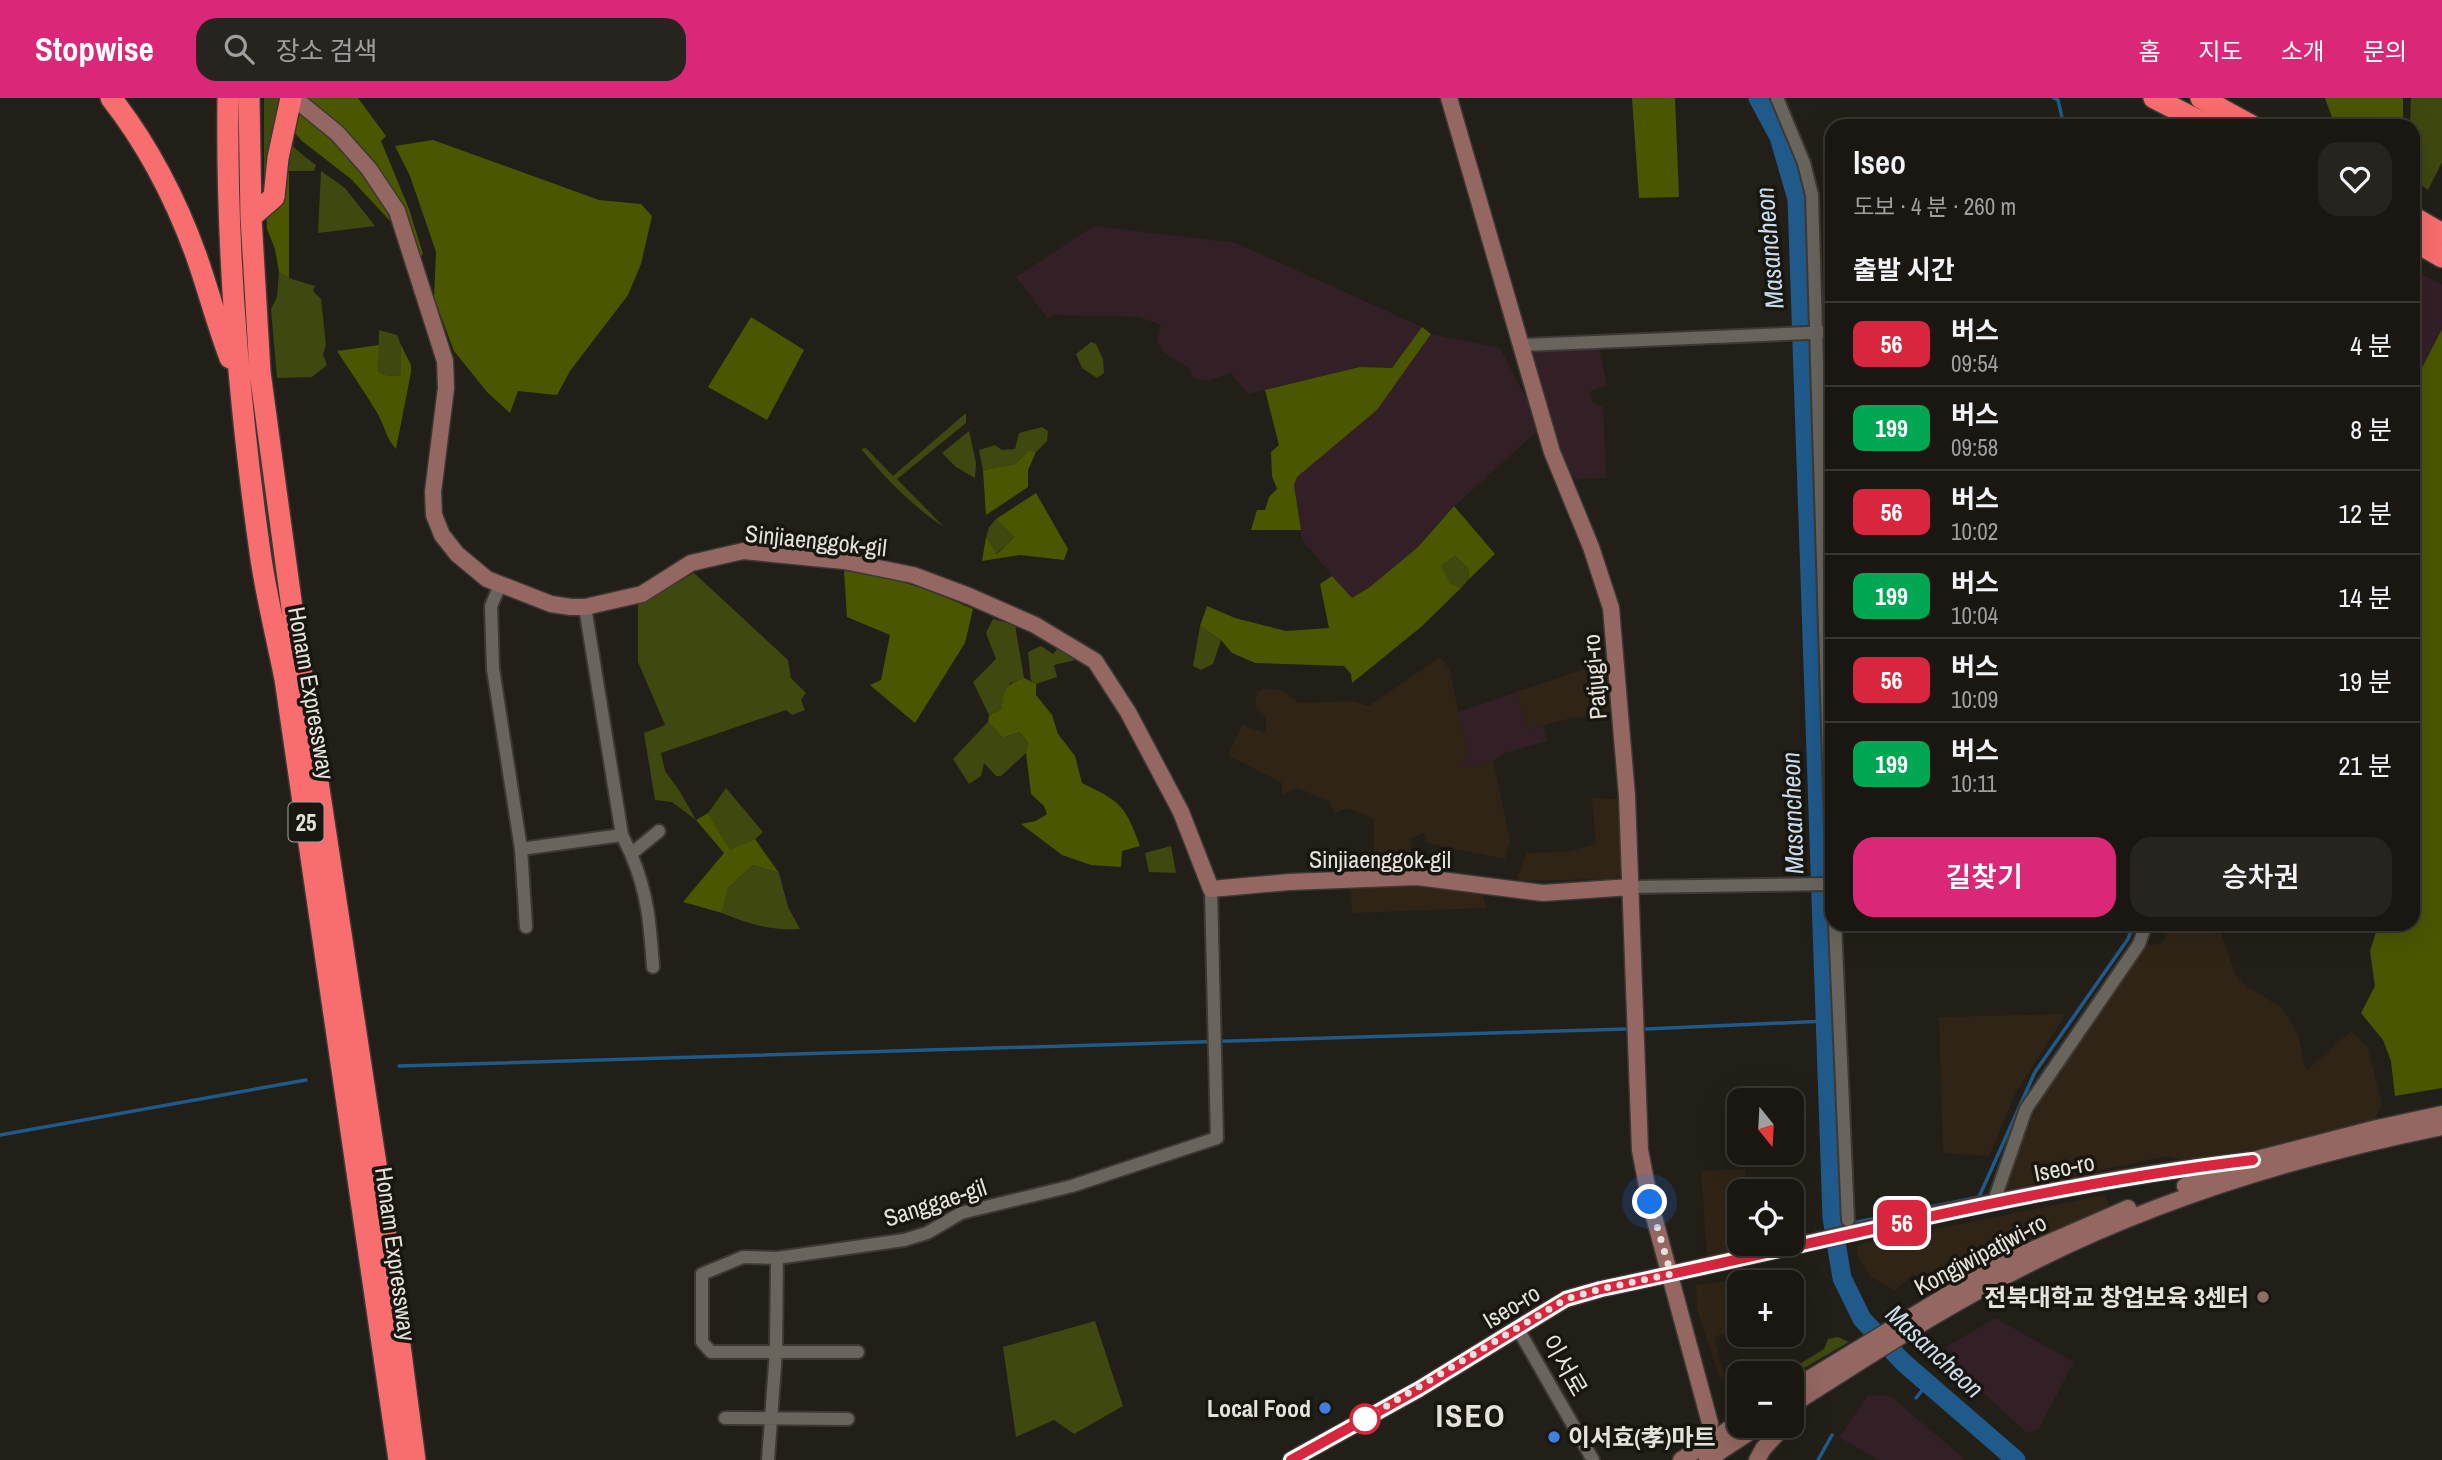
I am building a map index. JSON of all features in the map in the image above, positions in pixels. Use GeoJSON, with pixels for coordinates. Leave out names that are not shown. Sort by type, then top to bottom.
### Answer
{"type":"FeatureCollection","features":[{"type":"Feature","properties":{"kind":"highway"},"geometry":{"type":"LineString","coordinates":[[111,98],[145,149],[190,240],[208,289],[217,326],[240,382]]}},
{"type":"Feature","properties":{"kind":"highway","name":"Honam Expressway"},"geometry":{"type":"LineString","coordinates":[[228,98],[229,252],[240,382],[261,562],[289,705],[399,1460]]}},
{"type":"Feature","properties":{"kind":"highway","name":"Honam Expressway"},"geometry":{"type":"LineString","coordinates":[[249,98],[251,217],[260,372],[279,517],[379,1184],[415,1460]]}},
{"type":"Feature","properties":{"kind":"highway"},"geometry":{"type":"LineString","coordinates":[[2154,98],[2195,119]]}},
{"type":"Feature","properties":{"kind":"highway"},"geometry":{"type":"LineString","coordinates":[[2202,98],[2240,119]]}},
{"type":"Feature","properties":{"kind":"highway"},"geometry":{"type":"LineString","coordinates":[[251,217],[274,197],[278,158],[295,105]]}},
{"type":"Feature","properties":{"kind":"highway"},"geometry":{"type":"LineString","coordinates":[[2420,222],[2442,234]]}},
{"type":"Feature","properties":{"kind":"highway"},"geometry":{"type":"LineString","coordinates":[[2420,244],[2442,257]]}},
{"type":"Feature","properties":{"kind":"street","name":"Patjugi-ro"},"geometry":{"type":"LineString","coordinates":[[1449,98],[1552,452],[1591,547],[1611,608],[1627,796],[1640,1150],[1650,1202],[1710,1423]]}},
{"type":"Feature","properties":{"kind":"street"},"geometry":{"type":"LineString","coordinates":[[1777,98],[1804,163],[1812,195],[1812,333],[1825,676]]}},
{"type":"Feature","properties":{"kind":"street","name":"Sinjiaenggok-gil"},"geometry":{"type":"LineString","coordinates":[[295,105],[337,133],[369,169],[397,211],[445,361],[446,388],[433,492],[434,515],[442,534],[457,554],[487,579],[551,604],[585,607],[642,594],[691,563],[743,551],[844,561],[913,575],[1035,625],[1094,662],[1128,712],[1181,812],[1211,889],[1217,1138]]}},
{"type":"Feature","properties":{"kind":"street"},"geometry":{"type":"LineString","coordinates":[[1522,345],[1825,332]]}},
{"type":"Feature","properties":{"kind":"street"},"geometry":{"type":"LineString","coordinates":[[500,585],[491,606],[493,669],[521,849],[526,927]]}},
{"type":"Feature","properties":{"kind":"street"},"geometry":{"type":"LineString","coordinates":[[585,607],[622,835],[643,882],[650,920],[653,967]]}},
{"type":"Feature","properties":{"kind":"street"},"geometry":{"type":"LineString","coordinates":[[631,854],[659,831]]}},
{"type":"Feature","properties":{"kind":"street"},"geometry":{"type":"LineString","coordinates":[[521,849],[622,835]]}},
{"type":"Feature","properties":{"kind":"street","name":"Sinjiaenggok-gil"},"geometry":{"type":"LineString","coordinates":[[1211,889],[1289,882],[1417,877],[1543,893],[1631,887]]}},
{"type":"Feature","properties":{"kind":"street"},"geometry":{"type":"LineString","coordinates":[[1631,887],[1825,885]]}},
{"type":"Feature","properties":{"kind":"street"},"geometry":{"type":"LineString","coordinates":[[1835,931],[1848,1220]]}},
{"type":"Feature","properties":{"kind":"street"},"geometry":{"type":"LineString","coordinates":[[1993,1203],[2026,1109],[2139,944],[2144,931]]}},
{"type":"Feature","properties":{"kind":"street","name":"Kongjwipatjwi-ro"},"geometry":{"type":"LineString","coordinates":[[1804,1382],[1861,1354],[1904,1328],[1995,1265],[2097,1220],[2253,1160],[2442,1114]]}},
{"type":"Feature","properties":{"kind":"street","name":"Kongjwipatjwi-ro"},"geometry":{"type":"LineString","coordinates":[[1904,1328],[2040,1258],[2144,1212],[2255,1173],[2367,1143],[2442,1128]]}},
{"type":"Feature","properties":{"kind":"street","name":"Sanggae-gil"},"geometry":{"type":"LineString","coordinates":[[776,1351],[711,1352],[702,1342],[702,1274],[743,1257],[777,1258],[904,1240],[927,1233],[961,1213],[1072,1186],[1217,1138]]}},
{"type":"Feature","properties":{"kind":"street","name":"Iseo-ro"},"geometry":{"type":"LineString","coordinates":[[1291,1460],[1419,1389],[1566,1299],[1993,1203],[2174,1169],[2253,1160]]}},
{"type":"Feature","properties":{"kind":"street"},"geometry":{"type":"LineString","coordinates":[[768,1460],[776,1351],[777,1258]]}},
{"type":"Feature","properties":{"kind":"street","name":"이서로"},"geometry":{"type":"LineString","coordinates":[[1518,1329],[1593,1460]]}},
{"type":"Feature","properties":{"kind":"street"},"geometry":{"type":"LineString","coordinates":[[776,1351],[858,1352]]}},
{"type":"Feature","properties":{"kind":"street","name":"Kongjwipatjwi-ro"},"geometry":{"type":"LineString","coordinates":[[1804,1397],[1861,1354]]}},
{"type":"Feature","properties":{"kind":"street"},"geometry":{"type":"LineString","coordinates":[[1804,1401],[1810,1393]]}},
{"type":"Feature","properties":{"kind":"street"},"geometry":{"type":"LineString","coordinates":[[725,1418],[848,1419]]}},
{"type":"Feature","properties":{"kind":"street"},"geometry":{"type":"LineString","coordinates":[[1681,1460],[1727,1430]]}},
{"type":"Feature","properties":{"kind":"street"},"geometry":{"type":"LineString","coordinates":[[1707,1460],[1741,1438]]}},
{"type":"Feature","properties":{"kind":"street"},"geometry":{"type":"LineString","coordinates":[[1757,1460],[1773,1438]]}},
{"type":"Feature","properties":{"kind":"shaded area"},"geometry":{"type":"Polygon","coordinates":[[[1094,226],[1236,243],[1422,327],[1392,368],[1360,367],[1248,394],[1231,373],[1207,381],[1193,378],[1190,369],[1165,353],[1157,342],[1161,325],[1139,317],[1053,315],[1048,319],[1016,277],[1094,226]]]}},
{"type":"Feature","properties":{"kind":"shaded area"},"geometry":{"type":"Polygon","coordinates":[[[2420,273],[2442,285],[2442,329],[2420,371],[2420,273]]]}},
{"type":"Feature","properties":{"kind":"shaded area"},"geometry":{"type":"Polygon","coordinates":[[[1431,334],[1500,348],[1529,404],[1537,431],[1444,516],[1418,547],[1352,599],[1302,540],[1294,485],[1297,477],[1377,410],[1431,334]]]}},
{"type":"Feature","properties":{"kind":"shaded area"},"geometry":{"type":"Polygon","coordinates":[[[1598,345],[1607,385],[1590,391],[1593,403],[1603,407],[1606,478],[1576,479],[1566,468],[1531,352],[1541,347],[1598,345]]]}},
{"type":"Feature","properties":{"kind":"shaded area"},"geometry":{"type":"Polygon","coordinates":[[[1440,657],[1449,668],[1469,759],[1461,765],[1464,768],[1493,761],[1510,840],[1505,859],[1427,843],[1424,833],[1411,838],[1410,868],[1374,869],[1374,819],[1348,808],[1335,813],[1329,801],[1298,788],[1282,795],[1282,783],[1228,755],[1242,725],[1266,733],[1266,717],[1255,706],[1257,692],[1264,688],[1283,691],[1299,703],[1352,701],[1369,706],[1440,657]]]}},
{"type":"Feature","properties":{"kind":"shaded area"},"geometry":{"type":"Polygon","coordinates":[[[1590,667],[1607,672],[1610,714],[1571,718],[1527,730],[1517,692],[1590,667]]]}},
{"type":"Feature","properties":{"kind":"shaded area"},"geometry":{"type":"Polygon","coordinates":[[[1517,692],[1527,730],[1543,726],[1547,741],[1505,753],[1493,761],[1464,768],[1460,765],[1469,758],[1458,712],[1517,692]]]}},
{"type":"Feature","properties":{"kind":"shaded area"},"geometry":{"type":"Polygon","coordinates":[[[1592,798],[1617,799],[1622,873],[1613,879],[1516,881],[1527,853],[1566,852],[1596,844],[1592,798]]]}},
{"type":"Feature","properties":{"kind":"shaded area"},"geometry":{"type":"Polygon","coordinates":[[[1406,886],[1482,893],[1486,908],[1352,913],[1351,887],[1406,886]]]}},
{"type":"Feature","properties":{"kind":"shaded area"},"geometry":{"type":"Polygon","coordinates":[[[2169,931],[2220,931],[2235,974],[2248,987],[2282,1008],[2298,1034],[2306,1071],[2351,1031],[2368,1048],[2382,1105],[2374,1121],[2293,1142],[2189,1162],[2168,1156],[2003,1190],[2034,1113],[2048,1088],[2146,945],[2160,944],[2169,931]]]}},
{"type":"Feature","properties":{"kind":"shaded area"},"geometry":{"type":"Polygon","coordinates":[[[2066,1014],[2016,1092],[1989,1156],[1943,1153],[1939,1017],[2066,1014]]]}},
{"type":"Feature","properties":{"kind":"shaded area"},"geometry":{"type":"Polygon","coordinates":[[[1745,1169],[1746,1179],[1727,1179],[1727,1252],[1707,1256],[1701,1171],[1745,1169]]]}},
{"type":"Feature","properties":{"kind":"shaded area"},"geometry":{"type":"Polygon","coordinates":[[[2104,1195],[2110,1206],[1977,1269],[1970,1259],[1918,1279],[1913,1274],[1895,1291],[1870,1276],[1858,1258],[1857,1245],[2104,1195]]]}},
{"type":"Feature","properties":{"kind":"shaded area"},"geometry":{"type":"Polygon","coordinates":[[[1727,1281],[1727,1333],[1714,1337],[1724,1376],[1720,1379],[1697,1308],[1696,1285],[1727,1281]]]}},
{"type":"Feature","properties":{"kind":"shaded area"},"geometry":{"type":"Polygon","coordinates":[[[1995,1318],[2074,1362],[2038,1430],[2027,1433],[1960,1371],[1946,1347],[1995,1318]]]}},
{"type":"Feature","properties":{"kind":"shaded area"},"geometry":{"type":"Polygon","coordinates":[[[1868,1396],[1890,1396],[1966,1460],[1878,1460],[1839,1437],[1868,1396]]]}},
{"type":"Feature","properties":{"kind":"green space"},"geometry":{"type":"Polygon","coordinates":[[[264,98],[281,98],[287,138],[316,165],[314,171],[264,171],[264,98]]]}},
{"type":"Feature","properties":{"kind":"green space"},"geometry":{"type":"Polygon","coordinates":[[[307,98],[358,98],[386,136],[381,141],[409,209],[423,254],[420,258],[396,199],[377,165],[353,138],[307,98]]]}},
{"type":"Feature","properties":{"kind":"green space"},"geometry":{"type":"Polygon","coordinates":[[[1632,98],[1675,98],[1679,197],[1639,198],[1632,98]]]}},
{"type":"Feature","properties":{"kind":"green space"},"geometry":{"type":"Polygon","coordinates":[[[2325,98],[2403,98],[2403,119],[2333,119],[2325,98]]]}},
{"type":"Feature","properties":{"kind":"green space"},"geometry":{"type":"Polygon","coordinates":[[[2411,98],[2442,98],[2442,162],[2428,190],[2420,184],[2420,119],[2410,119],[2411,98]]]}},
{"type":"Feature","properties":{"kind":"green space"},"geometry":{"type":"Polygon","coordinates":[[[291,109],[299,112],[366,175],[385,205],[390,221],[351,179],[292,130],[291,109]]]}},
{"type":"Feature","properties":{"kind":"green space"},"geometry":{"type":"Polygon","coordinates":[[[433,140],[599,200],[641,204],[652,216],[641,264],[628,295],[570,371],[557,395],[518,391],[510,413],[487,392],[454,351],[434,298],[436,252],[410,176],[395,146],[433,140]]]}},
{"type":"Feature","properties":{"kind":"green space"},"geometry":{"type":"Polygon","coordinates":[[[264,171],[289,173],[289,278],[279,272],[275,249],[267,229],[264,171]]]}},
{"type":"Feature","properties":{"kind":"green space"},"geometry":{"type":"Polygon","coordinates":[[[321,171],[345,188],[375,226],[318,233],[321,171]]]}},
{"type":"Feature","properties":{"kind":"green space"},"geometry":{"type":"Polygon","coordinates":[[[279,272],[315,286],[313,291],[321,299],[326,345],[323,354],[327,365],[312,377],[277,378],[271,309],[277,297],[279,272]]]}},
{"type":"Feature","properties":{"kind":"green space"},"geometry":{"type":"Polygon","coordinates":[[[751,317],[804,350],[767,420],[708,387],[751,317]]]}},
{"type":"Feature","properties":{"kind":"green space"},"geometry":{"type":"Polygon","coordinates":[[[1422,327],[1431,334],[1377,410],[1297,477],[1294,485],[1301,530],[1251,530],[1257,510],[1265,510],[1269,497],[1277,489],[1272,476],[1271,452],[1279,445],[1265,390],[1360,367],[1392,368],[1422,327]]]}},
{"type":"Feature","properties":{"kind":"green space"},"geometry":{"type":"Polygon","coordinates":[[[2442,329],[2442,1088],[2395,1096],[2391,1061],[2383,1040],[2361,1013],[2375,986],[2370,951],[2376,931],[2420,931],[2420,371],[2442,329]]]}},
{"type":"Feature","properties":{"kind":"green space"},"geometry":{"type":"Polygon","coordinates":[[[379,330],[397,335],[401,345],[401,373],[398,376],[384,375],[378,371],[379,330]]]}},
{"type":"Feature","properties":{"kind":"green space"},"geometry":{"type":"Polygon","coordinates":[[[1091,342],[1096,344],[1103,359],[1104,373],[1097,378],[1082,368],[1076,354],[1091,342]]]}},
{"type":"Feature","properties":{"kind":"green space"},"geometry":{"type":"Polygon","coordinates":[[[379,345],[378,371],[384,375],[398,376],[401,373],[401,345],[411,365],[396,449],[376,411],[337,351],[379,345]]]}},
{"type":"Feature","properties":{"kind":"green space"},"geometry":{"type":"Polygon","coordinates":[[[966,413],[966,423],[897,479],[944,527],[900,491],[861,449],[866,448],[893,476],[966,413]]]}},
{"type":"Feature","properties":{"kind":"green space"},"geometry":{"type":"Polygon","coordinates":[[[1042,427],[1048,431],[1047,441],[1036,452],[1029,450],[1015,464],[983,470],[979,450],[995,445],[1002,450],[1015,449],[1019,433],[1042,427]]]}},
{"type":"Feature","properties":{"kind":"green space"},"geometry":{"type":"Polygon","coordinates":[[[969,431],[976,463],[975,478],[956,467],[942,453],[969,431]]]}},
{"type":"Feature","properties":{"kind":"green space"},"geometry":{"type":"Polygon","coordinates":[[[1029,450],[1036,452],[1028,470],[1028,487],[986,515],[983,470],[1015,464],[1029,450]]]}},
{"type":"Feature","properties":{"kind":"green space"},"geometry":{"type":"Polygon","coordinates":[[[1036,493],[1068,549],[1064,560],[1020,555],[982,561],[986,537],[997,554],[1014,537],[996,519],[1036,493]]]}},
{"type":"Feature","properties":{"kind":"green space"},"geometry":{"type":"Polygon","coordinates":[[[1454,506],[1495,554],[1469,579],[1468,568],[1455,555],[1441,566],[1450,583],[1461,588],[1421,627],[1352,683],[1351,674],[1344,666],[1255,663],[1232,653],[1221,640],[1200,626],[1207,606],[1235,618],[1286,631],[1329,628],[1320,584],[1332,576],[1352,598],[1370,587],[1418,547],[1454,506]]]}},
{"type":"Feature","properties":{"kind":"green space"},"geometry":{"type":"Polygon","coordinates":[[[996,519],[1014,537],[996,554],[986,538],[989,527],[996,519]]]}},
{"type":"Feature","properties":{"kind":"green space"},"geometry":{"type":"Polygon","coordinates":[[[1455,554],[1468,568],[1469,579],[1461,588],[1450,583],[1440,567],[1455,554]]]}},
{"type":"Feature","properties":{"kind":"green space"},"geometry":{"type":"Polygon","coordinates":[[[844,571],[894,580],[973,609],[965,643],[915,723],[870,685],[881,680],[890,635],[847,617],[844,571]]]}},
{"type":"Feature","properties":{"kind":"green space"},"geometry":{"type":"Polygon","coordinates":[[[694,573],[788,660],[791,678],[806,693],[801,700],[805,710],[792,715],[786,710],[661,753],[665,771],[696,820],[672,802],[655,800],[644,733],[665,725],[638,662],[638,603],[694,573]]]}},
{"type":"Feature","properties":{"kind":"green space"},"geometry":{"type":"Polygon","coordinates":[[[993,619],[1015,625],[1024,678],[1010,683],[1002,709],[989,715],[973,682],[996,659],[986,633],[993,619]]]}},
{"type":"Feature","properties":{"kind":"green space"},"geometry":{"type":"Polygon","coordinates":[[[1200,626],[1221,640],[1213,664],[1201,670],[1193,666],[1200,626]]]}},
{"type":"Feature","properties":{"kind":"green space"},"geometry":{"type":"Polygon","coordinates":[[[1041,646],[1053,654],[1059,647],[1076,660],[1054,665],[1057,677],[1036,684],[1031,681],[1028,652],[1041,646]]]}},
{"type":"Feature","properties":{"kind":"green space"},"geometry":{"type":"Polygon","coordinates":[[[1024,678],[1036,684],[1036,695],[1052,715],[1058,734],[1075,756],[1082,783],[1114,800],[1130,822],[1140,846],[1122,851],[1121,867],[1091,865],[1062,855],[1021,824],[1036,821],[1047,814],[1044,806],[1031,794],[1026,753],[1028,742],[1019,732],[1003,738],[988,722],[989,715],[1002,709],[1007,689],[1024,678]]]}},
{"type":"Feature","properties":{"kind":"green space"},"geometry":{"type":"Polygon","coordinates":[[[988,722],[1003,738],[1019,732],[1028,742],[1026,753],[1001,776],[996,776],[984,763],[981,776],[969,784],[953,759],[988,722]]]}},
{"type":"Feature","properties":{"kind":"green space"},"geometry":{"type":"Polygon","coordinates":[[[726,788],[763,832],[730,851],[708,813],[726,788]]]}},
{"type":"Feature","properties":{"kind":"green space"},"geometry":{"type":"Polygon","coordinates":[[[708,813],[730,850],[755,839],[779,873],[753,865],[728,888],[722,913],[683,902],[724,853],[696,820],[708,813]]]}},
{"type":"Feature","properties":{"kind":"green space"},"geometry":{"type":"Polygon","coordinates":[[[1171,846],[1176,873],[1149,872],[1145,853],[1171,846]]]}},
{"type":"Feature","properties":{"kind":"green space"},"geometry":{"type":"Polygon","coordinates":[[[753,865],[779,873],[788,907],[800,929],[760,926],[722,913],[728,888],[753,865]]]}},
{"type":"Feature","properties":{"kind":"green space"},"geometry":{"type":"Polygon","coordinates":[[[1095,1321],[1123,1406],[1074,1434],[1054,1420],[1016,1437],[1003,1347],[1095,1321]]]}},
{"type":"Feature","properties":{"kind":"green space"},"geometry":{"type":"Polygon","coordinates":[[[1838,1337],[1849,1342],[1804,1368],[1804,1361],[1824,1349],[1828,1339],[1838,1337]]]}},
{"type":"Feature","properties":{"kind":"waterway","name":"Masancheon"},"geometry":{"type":"LineString","coordinates":[[1758,98],[1779,137],[1797,199],[1832,1218],[1842,1278],[1862,1319],[1904,1363],[2016,1460]]}},
{"type":"Feature","properties":{"kind":"waterway"},"geometry":{"type":"LineString","coordinates":[[2054,98],[2058,100],[2062,119]]}},
{"type":"Feature","properties":{"kind":"waterway"},"geometry":{"type":"LineString","coordinates":[[1833,1227],[1979,1197],[2035,1072],[2131,931]]}},
{"type":"Feature","properties":{"kind":"waterway"},"geometry":{"type":"LineString","coordinates":[[1646,1029],[1826,1021]]}},
{"type":"Feature","properties":{"kind":"waterway"},"geometry":{"type":"LineString","coordinates":[[399,1066],[1627,1029]]}},
{"type":"Feature","properties":{"kind":"waterway"},"geometry":{"type":"LineString","coordinates":[[0,1135],[306,1080]]}},
{"type":"Feature","properties":{"kind":"waterway"},"geometry":{"type":"LineString","coordinates":[[1916,1398],[1928,1383]]}},
{"type":"Feature","properties":{"kind":"waterway"},"geometry":{"type":"LineString","coordinates":[[1818,1460],[1832,1435]]}},
{"type":"Feature","properties":{"kind":"bus line","name":"56"},"geometry":{"type":"LineString","coordinates":[[1291,1460],[1419,1389],[1566,1299],[1964,1209],[2174,1169],[2253,1160]]}},
{"type":"Feature","properties":{"kind":"place","name":"전북대학교 창업보육 3센터"},"geometry":{"type":"Point","coordinates":[2263,1297]}},
{"type":"Feature","properties":{"kind":"place","name":"Local Food"},"geometry":{"type":"Point","coordinates":[1325,1408]}},
{"type":"Feature","properties":{"kind":"place","name":"이서효(孝)마트"},"geometry":{"type":"Point","coordinates":[1554,1437]}},
{"type":"Feature","properties":{"kind":"district","name":"ISEO"},"geometry":{"type":"Point","coordinates":[1471,1415]}},
{"type":"Feature","properties":{"kind":"route"},"geometry":{"type":"LineString","coordinates":[[1365,1419],[1566,1299],[1671,1274],[1650,1202]]}}]}
